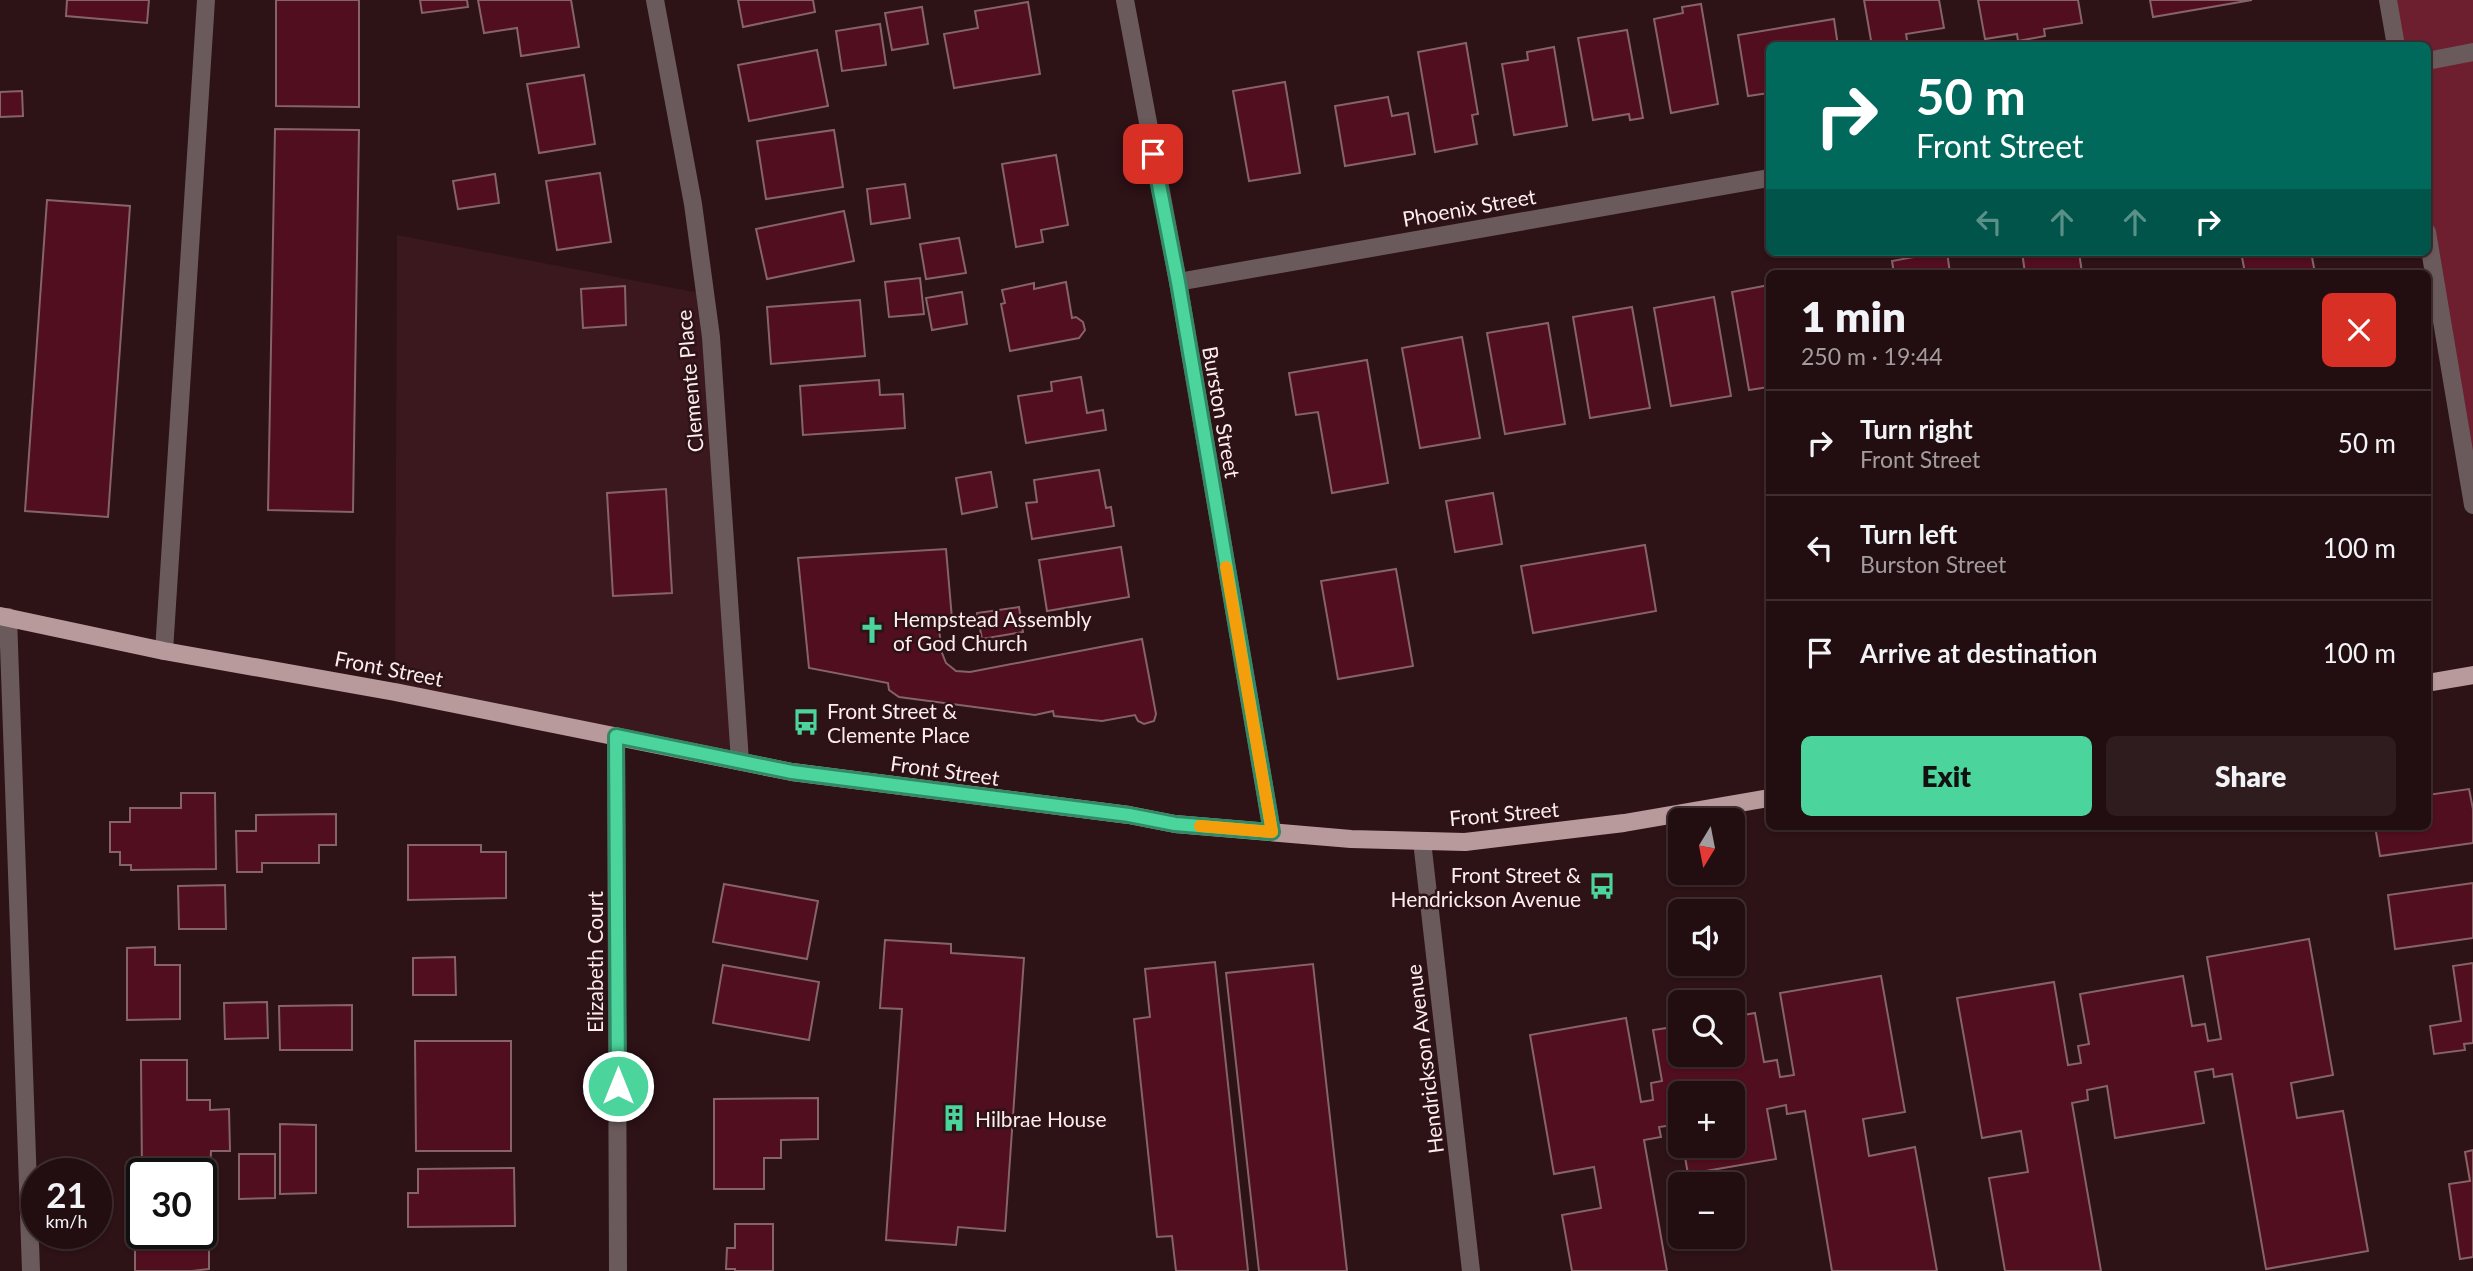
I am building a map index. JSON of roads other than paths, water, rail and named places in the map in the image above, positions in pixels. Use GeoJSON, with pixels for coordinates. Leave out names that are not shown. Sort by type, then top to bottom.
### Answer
{"type":"FeatureCollection","features":[{"type":"Feature","properties":{"kind":"main road","name":"Front Street"},"geometry":{"type":"LineString","coordinates":[[4,616],[164,651],[395,692],[792,772],[1129,815],[1175,824],[1351,839],[1465,842],[1598,826],[1766,798]]}},
{"type":"Feature","properties":{"kind":"main road"},"geometry":{"type":"LineString","coordinates":[[2431,682],[2473,675]]}},
{"type":"Feature","properties":{"kind":"street"},"geometry":{"type":"LineString","coordinates":[[164,651],[206,0]]}},
{"type":"Feature","properties":{"kind":"street","name":"Clemente Place"},"geometry":{"type":"LineString","coordinates":[[656,0],[692,204],[711,337],[740,761]]}},
{"type":"Feature","properties":{"kind":"street","name":"Burston Street"},"geometry":{"type":"LineString","coordinates":[[1125,0],[1178,282],[1272,832]]}},
{"type":"Feature","properties":{"kind":"street"},"geometry":{"type":"LineString","coordinates":[[2388,0],[2395,42]]}},
{"type":"Feature","properties":{"kind":"street"},"geometry":{"type":"LineString","coordinates":[[2431,60],[2473,51]]}},
{"type":"Feature","properties":{"kind":"street","name":"Phoenix Street"},"geometry":{"type":"LineString","coordinates":[[1178,282],[1766,179]]}},
{"type":"Feature","properties":{"kind":"street"},"geometry":{"type":"LineString","coordinates":[[2431,256],[2473,505]]}},
{"type":"Feature","properties":{"kind":"street"},"geometry":{"type":"LineString","coordinates":[[4,616],[31,1271]]}},
{"type":"Feature","properties":{"kind":"street","name":"Elizabeth Court"},"geometry":{"type":"LineString","coordinates":[[616,736],[618,1271]]}},
{"type":"Feature","properties":{"kind":"street","name":"Hendrickson Avenue"},"geometry":{"type":"LineString","coordinates":[[1422,841],[1471,1271]]}},
{"type":"Feature","properties":{"kind":"place","name":"Hempstead Assembly of God Church"},"geometry":{"type":"Point","coordinates":[872,630]}},
{"type":"Feature","properties":{"kind":"place","name":"Front Street & Clemente Place"},"geometry":{"type":"Point","coordinates":[806,722]}},
{"type":"Feature","properties":{"kind":"place","name":"Front Street & Hendrickson Avenue"},"geometry":{"type":"Point","coordinates":[1602,886]}},
{"type":"Feature","properties":{"kind":"place","name":"Hilbrae House"},"geometry":{"type":"Point","coordinates":[954,1118]}}]}
